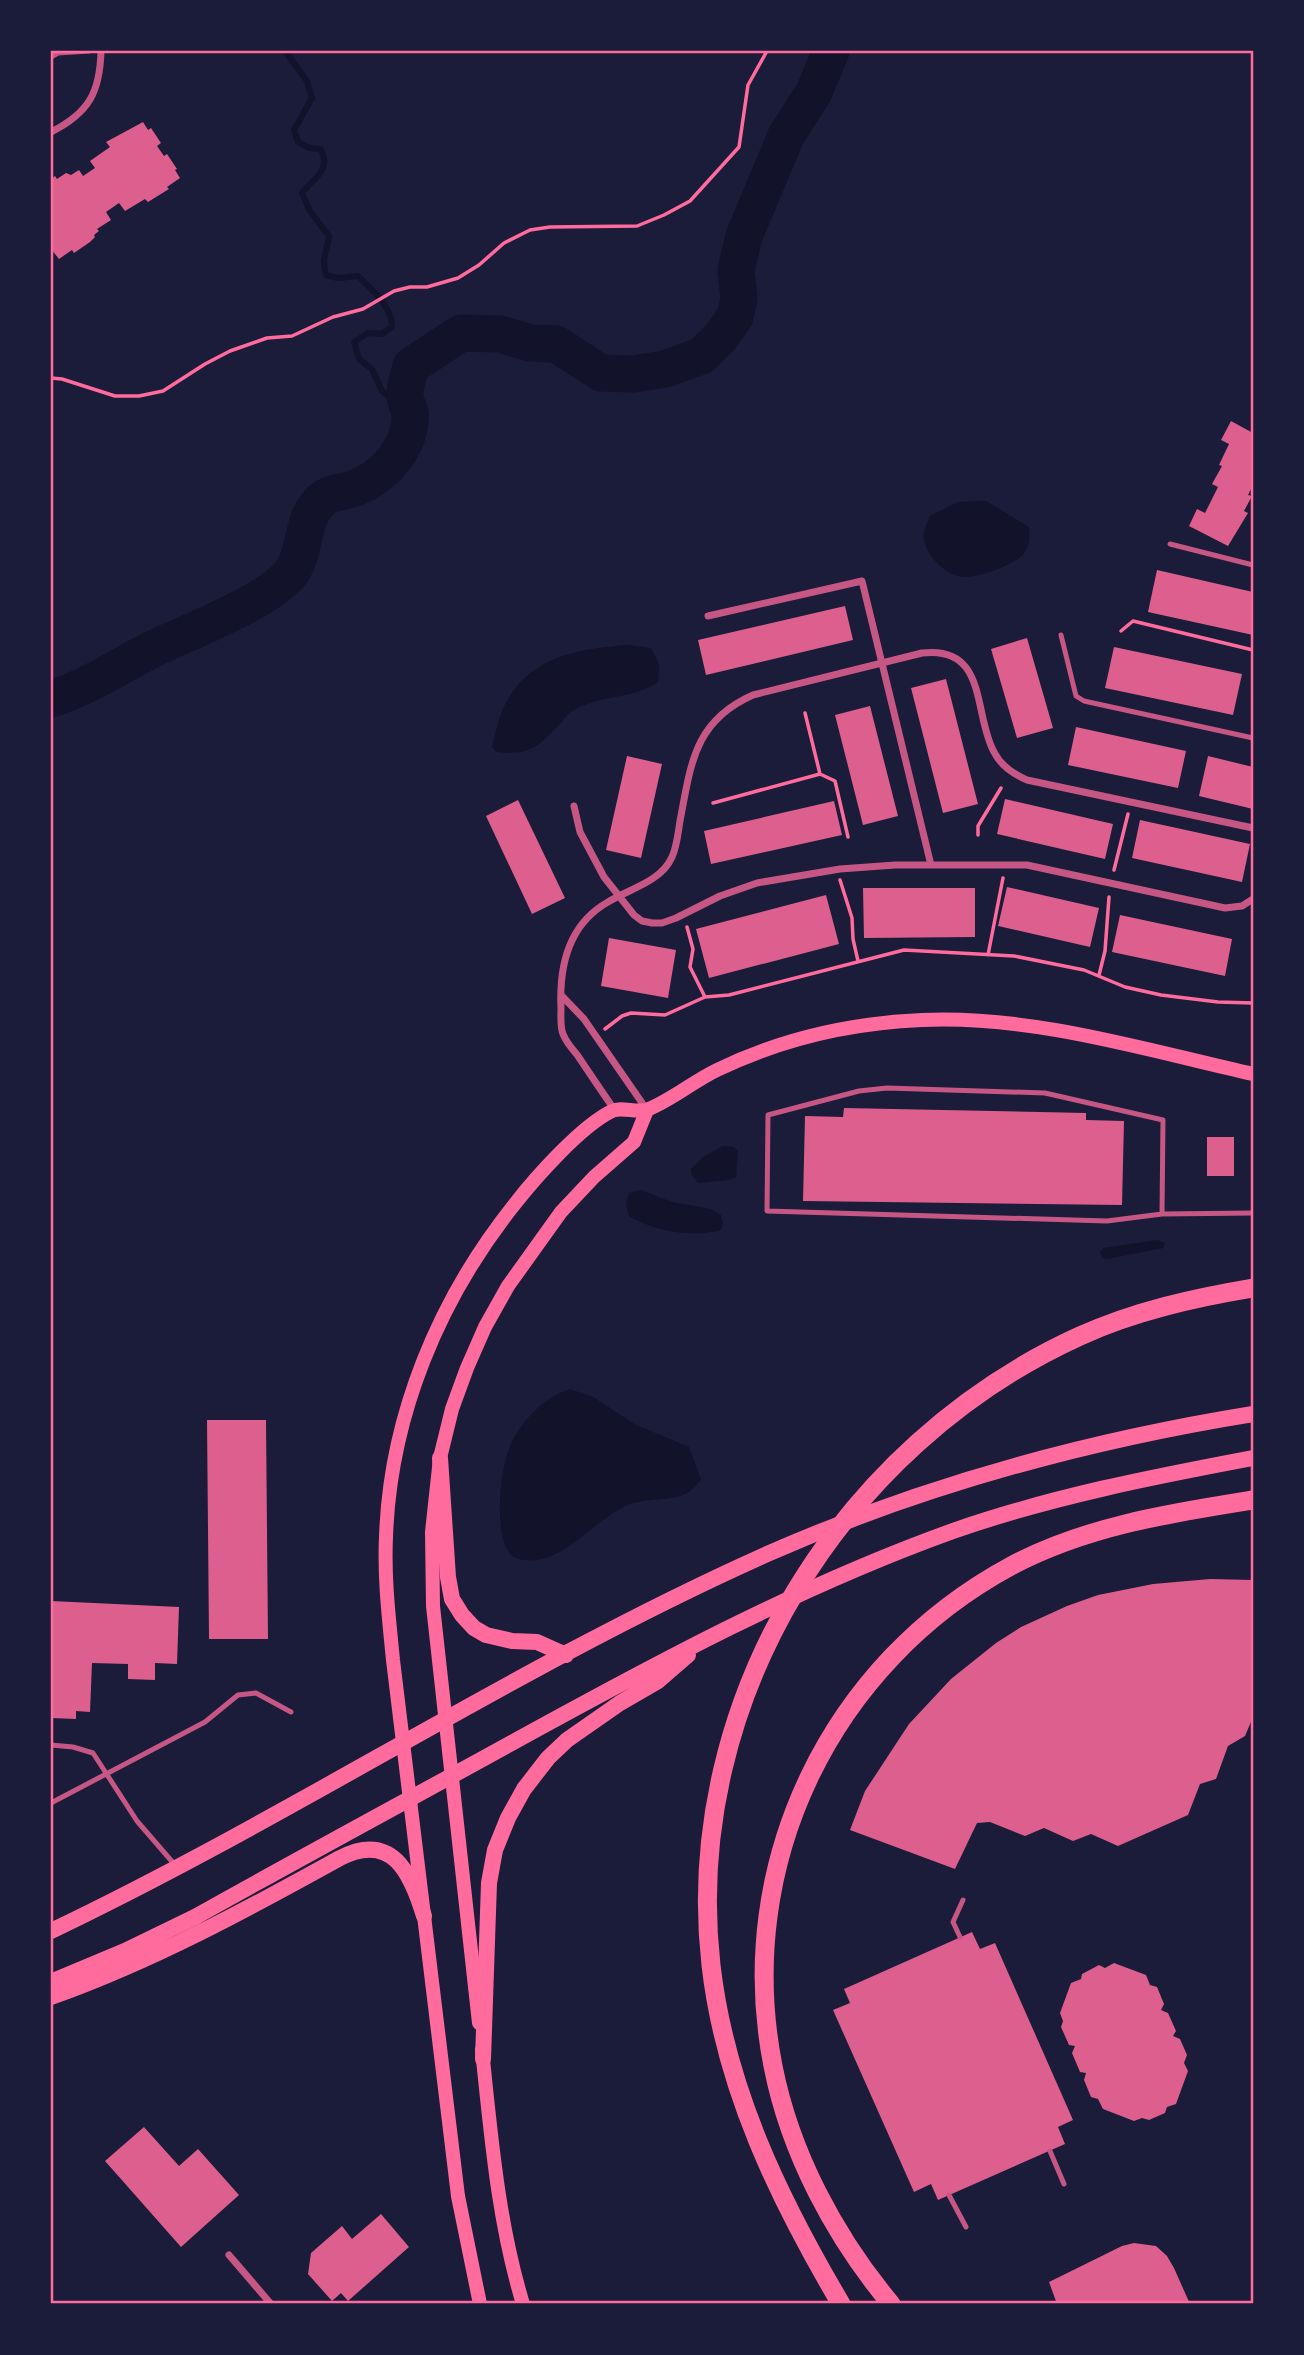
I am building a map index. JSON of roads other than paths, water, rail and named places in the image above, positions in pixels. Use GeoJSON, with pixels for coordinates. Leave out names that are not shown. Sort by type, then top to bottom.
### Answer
{"type":"FeatureCollection","features":[{"type":"Feature","properties":{"kind":"highway"},"geometry":{"type":"LineString","coordinates":[[841,2304],[779,2191],[754,2134],[727,2051],[711,1967],[707,1888],[715,1807],[722,1769],[750,1680],[794,1589],[832,1534],[881,1478],[936,1425],[978,1394],[1083,1334],[1184,1301],[1253,1288]]}},
{"type":"Feature","properties":{"kind":"highway"},"geometry":{"type":"LineString","coordinates":[[891,2304],[850,2249],[809,2175],[782,2102],[773,2066],[765,1985],[769,1911],[783,1843],[807,1779],[837,1726],[878,1670],[932,1620],[982,1584],[1040,1552],[1079,1537],[1133,1522],[1253,1500]]}},
{"type":"Feature","properties":{"kind":"main road"},"geometry":{"type":"LineString","coordinates":[[480,2304],[458,2196],[388,1613],[386,1538],[394,1467],[410,1399],[442,1318],[471,1265],[493,1232],[544,1169],[614,1110],[647,1110],[716,1071],[785,1043],[840,1029],[924,1020],[977,1020],[1026,1025],[1253,1074]]}},
{"type":"Feature","properties":{"kind":"main road"},"geometry":{"type":"LineString","coordinates":[[523,2304],[506,2236],[482,2059],[432,1568],[435,1492],[452,1409],[485,1327],[508,1286],[561,1212],[594,1177],[634,1142],[647,1110]]}},
{"type":"Feature","properties":{"kind":"main road"},"geometry":{"type":"LineString","coordinates":[[51,1931],[177,1867],[566,1654],[768,1554],[912,1497],[997,1471],[1108,1441],[1253,1414]]}},
{"type":"Feature","properties":{"kind":"main road"},"geometry":{"type":"LineString","coordinates":[[440,1458],[448,1577],[452,1599],[461,1615],[486,1635],[512,1641],[537,1642],[566,1654]]}},
{"type":"Feature","properties":{"kind":"main road"},"geometry":{"type":"LineString","coordinates":[[51,1982],[125,1951],[195,1917],[709,1637],[827,1581],[956,1530],[1067,1497],[1253,1458]]}},
{"type":"Feature","properties":{"kind":"main road"},"geometry":{"type":"LineString","coordinates":[[482,2059],[489,1883],[495,1850],[508,1818],[524,1789],[548,1758],[567,1740],[658,1681],[709,1637]]}},
{"type":"Feature","properties":{"kind":"main road"},"geometry":{"type":"LineString","coordinates":[[51,1997],[121,1970],[221,1922],[359,1850],[383,1853],[404,1867],[417,1891],[424,1916]]}},
{"type":"Feature","properties":{"kind":"street"},"geometry":{"type":"LineString","coordinates":[[51,132],[75,117],[95,93],[101,51]]}},
{"type":"Feature","properties":{"kind":"street"},"geometry":{"type":"LineString","coordinates":[[708,616],[862,581],[931,865]]}},
{"type":"Feature","properties":{"kind":"street"},"geometry":{"type":"LineString","coordinates":[[614,1110],[562,1034],[560,994],[566,960],[577,928],[587,916],[617,896],[652,879],[668,866],[676,844],[697,747],[707,729],[721,713],[737,702],[753,695],[882,663],[935,652],[948,654],[968,670],[975,684],[989,742],[994,753],[1014,774],[1027,780],[1253,828]]}},
{"type":"Feature","properties":{"kind":"street"},"geometry":{"type":"LineString","coordinates":[[574,806],[586,847],[617,896],[642,920],[662,923],[720,896],[757,883],[865,866],[1027,865],[1225,908],[1242,906],[1253,899]]}},
{"type":"Feature","properties":{"kind":"street"},"geometry":{"type":"LineString","coordinates":[[560,994],[584,1019],[647,1110]]}},
{"type":"Feature","properties":{"kind":"street"},"geometry":{"type":"LineString","coordinates":[[229,2255],[271,2304]]}},
{"type":"Feature","properties":{"kind":"lane"},"geometry":{"type":"LineString","coordinates":[[51,57],[58,53],[89,51]]}},
{"type":"Feature","properties":{"kind":"lane"},"geometry":{"type":"LineString","coordinates":[[1170,544],[1253,565]]}},
{"type":"Feature","properties":{"kind":"lane"},"geometry":{"type":"LineString","coordinates":[[1061,635],[1076,696],[1084,701],[1253,738]]}},
{"type":"Feature","properties":{"kind":"lane"},"geometry":{"type":"LineString","coordinates":[[1163,1214],[1163,1120],[1045,1093],[887,1088],[859,1091],[768,1115],[767,1211],[1107,1221],[1163,1214],[1253,1213]]}},
{"type":"Feature","properties":{"kind":"lane"},"geometry":{"type":"LineString","coordinates":[[51,1803],[205,1722],[238,1695],[256,1693],[291,1712]]}},
{"type":"Feature","properties":{"kind":"lane"},"geometry":{"type":"LineString","coordinates":[[51,1745],[73,1747],[93,1753],[137,1821],[177,1867]]}},
{"type":"Feature","properties":{"kind":"lane"},"geometry":{"type":"LineString","coordinates":[[960,1937],[953,1922],[963,1900]]}},
{"type":"Feature","properties":{"kind":"lane"},"geometry":{"type":"LineString","coordinates":[[1051,2151],[1064,2184]]}},
{"type":"Feature","properties":{"kind":"lane"},"geometry":{"type":"LineString","coordinates":[[949,2195],[966,2227]]}},
{"type":"Feature","properties":{"kind":"waterway"},"geometry":{"type":"LineString","coordinates":[[285,51],[307,81],[312,98],[294,130],[298,142],[309,148],[321,149],[324,157],[320,173],[302,193],[310,211],[329,236],[324,259],[326,275],[338,278],[358,276],[385,305],[392,327],[382,334],[368,333],[354,342],[359,359],[372,369],[382,391],[411,416]]}},
{"type":"Feature","properties":{"kind":"waterway"},"geometry":{"type":"LineString","coordinates":[[51,699],[228,615],[268,593],[283,581],[293,570],[311,513],[317,505],[329,495],[358,487],[374,478],[388,466],[399,451],[410,424],[405,395],[411,366],[461,333],[500,334],[530,343],[556,344],[601,373],[634,374],[665,369],[701,356],[720,338],[735,317],[739,299],[736,270],[744,236],[786,136],[814,92],[831,51]]}}]}
